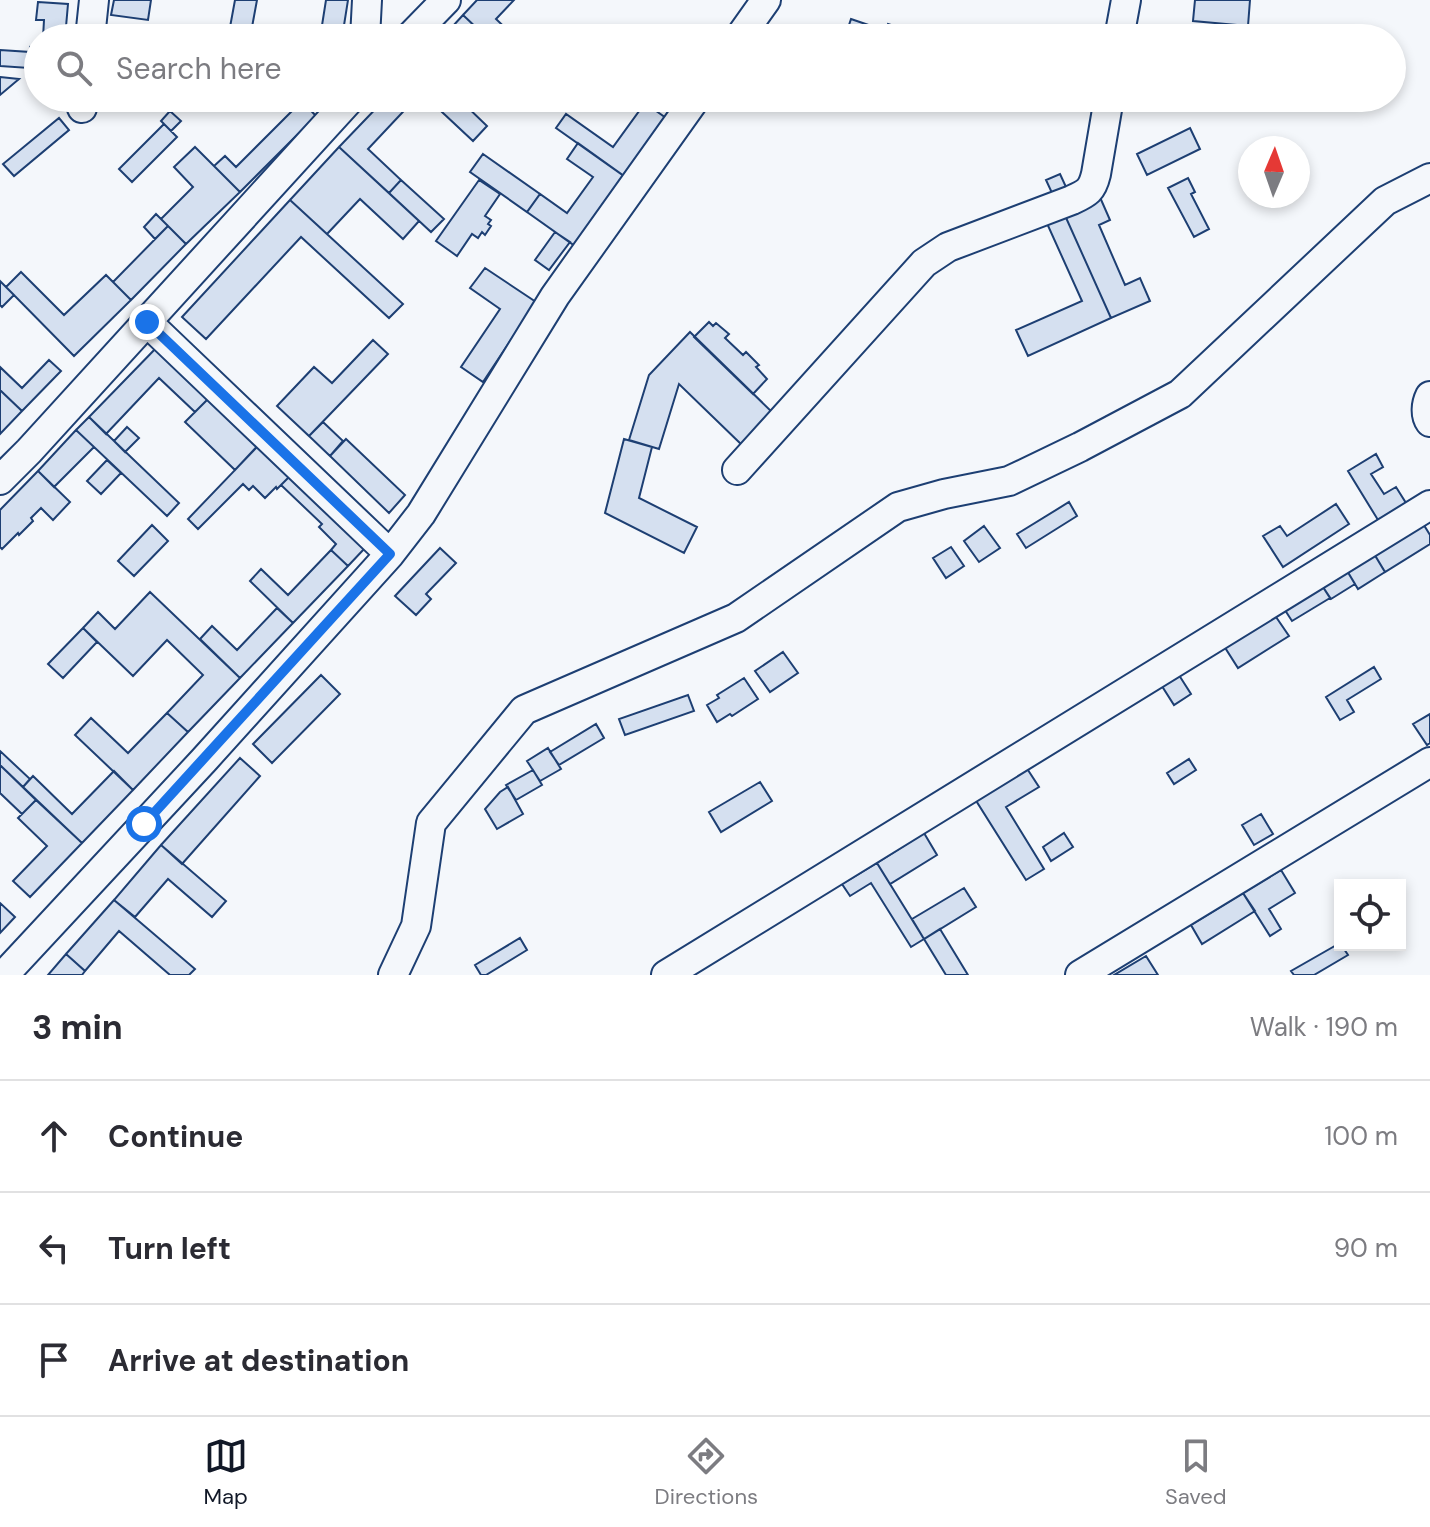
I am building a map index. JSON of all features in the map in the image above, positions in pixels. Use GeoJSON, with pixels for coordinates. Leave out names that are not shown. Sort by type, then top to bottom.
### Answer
{"type":"FeatureCollection","features":[{"type":"Feature","properties":{"kind":"street"},"geometry":{"type":"LineString","coordinates":[[91,24],[94,0]]}},
{"type":"Feature","properties":{"kind":"street"},"geometry":{"type":"LineString","coordinates":[[366,24],[367,0]]}},
{"type":"Feature","properties":{"kind":"street"},"geometry":{"type":"LineString","coordinates":[[423,24],[446,0]]}},
{"type":"Feature","properties":{"kind":"street"},"geometry":{"type":"LineString","coordinates":[[749,24],[766,0]]}},
{"type":"Feature","properties":{"kind":"street"},"geometry":{"type":"LineString","coordinates":[[1122,24],[1126,0]]}},
{"type":"Feature","properties":{"kind":"street"},"geometry":{"type":"LineString","coordinates":[[0,480],[338,112]]}},
{"type":"Feature","properties":{"kind":"street"},"geometry":{"type":"LineString","coordinates":[[4,975],[390,554],[421,514],[555,296],[686,112]]}},
{"type":"Feature","properties":{"kind":"street"},"geometry":{"type":"LineString","coordinates":[[737,470],[924,263],[948,247],[1089,191],[1096,174],[1107,112]]}},
{"type":"Feature","properties":{"kind":"street"},"geometry":{"type":"LineString","coordinates":[[393,975],[416,926],[431,823],[524,710],[736,618],[898,507],[1009,481],[1180,394],[1385,201],[1430,178]]}},
{"type":"Feature","properties":{"kind":"street"},"geometry":{"type":"LineString","coordinates":[[147,322],[390,554]]}},
{"type":"Feature","properties":{"kind":"street"},"geometry":{"type":"LineString","coordinates":[[1430,396],[1427,408],[1430,422]]}},
{"type":"Feature","properties":{"kind":"street"},"geometry":{"type":"LineString","coordinates":[[666,975],[1430,505]]}},
{"type":"Feature","properties":{"kind":"street"},"geometry":{"type":"LineString","coordinates":[[1080,975],[1430,762]]}},
{"type":"Feature","properties":{"kind":"building"},"geometry":{"type":"Polygon","coordinates":[[[114,0],[151,0],[148,20],[111,15],[114,0]]]}},
{"type":"Feature","properties":{"kind":"building"},"geometry":{"type":"Polygon","coordinates":[[[235,0],[257,0],[253,24],[231,24],[235,0]]]}},
{"type":"Feature","properties":{"kind":"building"},"geometry":{"type":"Polygon","coordinates":[[[326,0],[348,0],[344,24],[322,24],[326,0]]]}},
{"type":"Feature","properties":{"kind":"building"},"geometry":{"type":"Polygon","coordinates":[[[477,0],[514,0],[496,19],[501,24],[472,24],[463,15],[477,0]]]}},
{"type":"Feature","properties":{"kind":"building"},"geometry":{"type":"Polygon","coordinates":[[[1195,0],[1250,0],[1248,24],[1193,21],[1195,0]]]}},
{"type":"Feature","properties":{"kind":"building"},"geometry":{"type":"Polygon","coordinates":[[[38,2],[68,4],[66,24],[44,24],[44,20],[36,20],[38,2]]]}},
{"type":"Feature","properties":{"kind":"building"},"geometry":{"type":"Polygon","coordinates":[[[463,15],[473,24],[455,24],[463,15]]]}},
{"type":"Feature","properties":{"kind":"building"},"geometry":{"type":"Polygon","coordinates":[[[851,19],[866,24],[849,24],[851,19]]]}},
{"type":"Feature","properties":{"kind":"building"},"geometry":{"type":"Polygon","coordinates":[[[0,50],[24,52],[24,68],[0,66],[0,50]]]}},
{"type":"Feature","properties":{"kind":"building"},"geometry":{"type":"Polygon","coordinates":[[[0,77],[19,79],[0,95],[0,77]]]}},
{"type":"Feature","properties":{"kind":"building"},"geometry":{"type":"Polygon","coordinates":[[[171,112],[181,121],[171,131],[161,121],[171,112]]]}},
{"type":"Feature","properties":{"kind":"building"},"geometry":{"type":"Polygon","coordinates":[[[291,112],[312,112],[316,116],[240,192],[214,166],[225,156],[236,167],[291,112]]]}},
{"type":"Feature","properties":{"kind":"building"},"geometry":{"type":"Polygon","coordinates":[[[373,112],[403,112],[368,149],[401,180],[389,193],[339,147],[373,112]]]}},
{"type":"Feature","properties":{"kind":"building"},"geometry":{"type":"Polygon","coordinates":[[[442,112],[472,112],[487,126],[473,141],[442,112]]]}},
{"type":"Feature","properties":{"kind":"building"},"geometry":{"type":"Polygon","coordinates":[[[638,112],[658,112],[666,118],[624,176],[556,128],[566,114],[613,147],[638,112]]]}},
{"type":"Feature","properties":{"kind":"building"},"geometry":{"type":"Polygon","coordinates":[[[59,118],[69,130],[14,176],[3,164],[59,118]]]}},
{"type":"Feature","properties":{"kind":"building"},"geometry":{"type":"Polygon","coordinates":[[[164,124],[177,137],[132,182],[119,169],[164,124]]]}},
{"type":"Feature","properties":{"kind":"building"},"geometry":{"type":"Polygon","coordinates":[[[1190,128],[1200,149],[1147,175],[1137,154],[1190,128]]]}},
{"type":"Feature","properties":{"kind":"building"},"geometry":{"type":"Polygon","coordinates":[[[578,143],[624,176],[575,246],[527,212],[540,194],[567,213],[593,177],[567,159],[578,143]]]}},
{"type":"Feature","properties":{"kind":"building"},"geometry":{"type":"Polygon","coordinates":[[[195,147],[240,192],[186,244],[161,219],[193,187],[174,167],[195,147]]]}},
{"type":"Feature","properties":{"kind":"building"},"geometry":{"type":"Polygon","coordinates":[[[339,147],[419,221],[403,239],[360,199],[327,234],[290,200],[339,147]]]}},
{"type":"Feature","properties":{"kind":"building"},"geometry":{"type":"Polygon","coordinates":[[[483,154],[540,194],[527,212],[470,172],[483,154]]]}},
{"type":"Feature","properties":{"kind":"building"},"geometry":{"type":"Polygon","coordinates":[[[1060,174],[1066,187],[1052,193],[1046,180],[1060,174]]]}},
{"type":"Feature","properties":{"kind":"building"},"geometry":{"type":"Polygon","coordinates":[[[1188,178],[1195,192],[1191,194],[1209,229],[1194,237],[1168,188],[1188,178]]]}},
{"type":"Feature","properties":{"kind":"building"},"geometry":{"type":"Polygon","coordinates":[[[401,180],[444,219],[431,232],[389,193],[401,180]]]}},
{"type":"Feature","properties":{"kind":"building"},"geometry":{"type":"Polygon","coordinates":[[[479,180],[500,194],[485,216],[491,220],[488,224],[491,226],[485,235],[482,232],[478,238],[472,234],[457,256],[436,241],[479,180]]]}},
{"type":"Feature","properties":{"kind":"building"},"geometry":{"type":"Polygon","coordinates":[[[1099,195],[1110,220],[1099,225],[1125,285],[1140,278],[1150,301],[1111,318],[1063,211],[1099,195]]]}},
{"type":"Feature","properties":{"kind":"building"},"geometry":{"type":"Polygon","coordinates":[[[290,200],[403,304],[389,318],[301,237],[206,339],[182,317],[290,200]]]}},
{"type":"Feature","properties":{"kind":"building"},"geometry":{"type":"Polygon","coordinates":[[[1063,211],[1111,318],[1028,356],[1016,330],[1082,301],[1045,219],[1063,211]]]}},
{"type":"Feature","properties":{"kind":"building"},"geometry":{"type":"Polygon","coordinates":[[[156,214],[168,226],[155,239],[144,227],[156,214]]]}},
{"type":"Feature","properties":{"kind":"building"},"geometry":{"type":"Polygon","coordinates":[[[168,226],[186,244],[131,300],[113,282],[168,226]]]}},
{"type":"Feature","properties":{"kind":"building"},"geometry":{"type":"Polygon","coordinates":[[[555,232],[570,242],[549,270],[535,260],[555,232]]]}},
{"type":"Feature","properties":{"kind":"building"},"geometry":{"type":"Polygon","coordinates":[[[485,268],[536,302],[483,382],[461,367],[500,309],[470,288],[485,268]]]}},
{"type":"Feature","properties":{"kind":"building"},"geometry":{"type":"Polygon","coordinates":[[[21,272],[64,315],[106,275],[131,300],[74,356],[6,287],[21,272]]]}},
{"type":"Feature","properties":{"kind":"building"},"geometry":{"type":"Polygon","coordinates":[[[0,281],[14,295],[2,307],[0,305],[0,281]]]}},
{"type":"Feature","properties":{"kind":"building"},"geometry":{"type":"Polygon","coordinates":[[[709,322],[713,326],[716,323],[729,334],[725,338],[759,365],[756,367],[767,379],[753,394],[694,337],[709,322]]]}},
{"type":"Feature","properties":{"kind":"building"},"geometry":{"type":"Polygon","coordinates":[[[690,332],[774,414],[743,446],[679,384],[659,449],[629,440],[649,375],[690,332]]]}},
{"type":"Feature","properties":{"kind":"building"},"geometry":{"type":"Polygon","coordinates":[[[373,340],[388,354],[309,436],[277,406],[314,367],[332,383],[373,340]]]}},
{"type":"Feature","properties":{"kind":"building"},"geometry":{"type":"Polygon","coordinates":[[[160,344],[213,394],[195,412],[159,378],[106,434],[89,417],[160,344]]]}},
{"type":"Feature","properties":{"kind":"building"},"geometry":{"type":"Polygon","coordinates":[[[49,360],[61,371],[22,411],[0,390],[0,367],[22,388],[49,360]]]}},
{"type":"Feature","properties":{"kind":"building"},"geometry":{"type":"Polygon","coordinates":[[[0,390],[22,411],[0,434],[0,390]]]}},
{"type":"Feature","properties":{"kind":"building"},"geometry":{"type":"Polygon","coordinates":[[[213,394],[262,441],[235,470],[185,422],[213,394]]]}},
{"type":"Feature","properties":{"kind":"building"},"geometry":{"type":"Polygon","coordinates":[[[89,417],[179,503],[167,516],[76,430],[89,417]]]}},
{"type":"Feature","properties":{"kind":"building"},"geometry":{"type":"Polygon","coordinates":[[[323,422],[343,441],[330,456],[309,436],[323,422]]]}},
{"type":"Feature","properties":{"kind":"building"},"geometry":{"type":"Polygon","coordinates":[[[127,427],[139,438],[125,452],[114,441],[127,427]]]}},
{"type":"Feature","properties":{"kind":"building"},"geometry":{"type":"Polygon","coordinates":[[[76,430],[94,447],[54,487],[38,471],[76,430]]]}},
{"type":"Feature","properties":{"kind":"building"},"geometry":{"type":"Polygon","coordinates":[[[346,439],[405,495],[389,513],[330,456],[346,439]]]}},
{"type":"Feature","properties":{"kind":"building"},"geometry":{"type":"Polygon","coordinates":[[[624,439],[652,447],[639,498],[697,527],[684,553],[605,513],[624,439]]]}},
{"type":"Feature","properties":{"kind":"building"},"geometry":{"type":"Polygon","coordinates":[[[258,446],[290,476],[265,498],[253,486],[249,490],[243,484],[198,529],[188,519],[258,446]]]}},
{"type":"Feature","properties":{"kind":"building"},"geometry":{"type":"Polygon","coordinates":[[[1376,454],[1383,467],[1371,474],[1384,494],[1396,487],[1406,503],[1378,520],[1348,471],[1376,454]]]}},
{"type":"Feature","properties":{"kind":"building"},"geometry":{"type":"Polygon","coordinates":[[[107,460],[121,473],[101,494],[87,481],[107,460]]]}},
{"type":"Feature","properties":{"kind":"building"},"geometry":{"type":"Polygon","coordinates":[[[38,471],[70,502],[53,520],[41,508],[31,518],[33,521],[2,549],[0,510],[38,471]]]}},
{"type":"Feature","properties":{"kind":"building"},"geometry":{"type":"Polygon","coordinates":[[[290,476],[365,548],[348,566],[331,550],[336,544],[319,527],[322,524],[281,485],[290,476]]]}},
{"type":"Feature","properties":{"kind":"building"},"geometry":{"type":"Polygon","coordinates":[[[1069,502],[1077,516],[1026,548],[1017,534],[1069,502]]]}},
{"type":"Feature","properties":{"kind":"building"},"geometry":{"type":"Polygon","coordinates":[[[1336,504],[1349,524],[1283,567],[1263,536],[1280,526],[1287,536],[1336,504]]]}},
{"type":"Feature","properties":{"kind":"building"},"geometry":{"type":"Polygon","coordinates":[[[1422,522],[1430,535],[1430,544],[1385,572],[1373,552],[1422,522]]]}},
{"type":"Feature","properties":{"kind":"building"},"geometry":{"type":"Polygon","coordinates":[[[152,525],[168,541],[134,576],[118,561],[152,525]]]}},
{"type":"Feature","properties":{"kind":"building"},"geometry":{"type":"Polygon","coordinates":[[[984,526],[1000,548],[979,562],[964,541],[984,526]]]}},
{"type":"Feature","properties":{"kind":"building"},"geometry":{"type":"Polygon","coordinates":[[[951,547],[964,566],[946,578],[933,558],[951,547]]]}},
{"type":"Feature","properties":{"kind":"building"},"geometry":{"type":"Polygon","coordinates":[[[440,548],[456,563],[426,594],[431,599],[416,615],[395,596],[440,548]]]}},
{"type":"Feature","properties":{"kind":"building"},"geometry":{"type":"Polygon","coordinates":[[[331,550],[348,566],[293,623],[250,581],[261,569],[288,595],[331,550]]]}},
{"type":"Feature","properties":{"kind":"building"},"geometry":{"type":"Polygon","coordinates":[[[1373,552],[1385,572],[1358,589],[1346,569],[1373,552]]]}},
{"type":"Feature","properties":{"kind":"building"},"geometry":{"type":"Polygon","coordinates":[[[1346,569],[1355,584],[1331,599],[1321,584],[1346,569]]]}},
{"type":"Feature","properties":{"kind":"building"},"geometry":{"type":"Polygon","coordinates":[[[1321,584],[1330,598],[1292,621],[1283,607],[1321,584]]]}},
{"type":"Feature","properties":{"kind":"building"},"geometry":{"type":"Polygon","coordinates":[[[150,592],[240,678],[188,732],[167,713],[203,675],[167,640],[133,676],[83,628],[98,612],[115,629],[150,592]]]}},
{"type":"Feature","properties":{"kind":"building"},"geometry":{"type":"Polygon","coordinates":[[[277,608],[293,623],[240,678],[200,639],[212,626],[237,650],[277,608]]]}},
{"type":"Feature","properties":{"kind":"building"},"geometry":{"type":"Polygon","coordinates":[[[1274,614],[1289,636],[1238,668],[1224,646],[1274,614]]]}},
{"type":"Feature","properties":{"kind":"building"},"geometry":{"type":"Polygon","coordinates":[[[83,628],[97,642],[63,678],[48,664],[83,628]]]}},
{"type":"Feature","properties":{"kind":"building"},"geometry":{"type":"Polygon","coordinates":[[[783,652],[798,673],[770,692],[755,671],[783,652]]]}},
{"type":"Feature","properties":{"kind":"building"},"geometry":{"type":"Polygon","coordinates":[[[1374,667],[1381,679],[1347,700],[1354,712],[1340,720],[1326,697],[1374,667]]]}},
{"type":"Feature","properties":{"kind":"building"},"geometry":{"type":"Polygon","coordinates":[[[1177,672],[1191,694],[1174,705],[1160,683],[1177,672]]]}},
{"type":"Feature","properties":{"kind":"building"},"geometry":{"type":"Polygon","coordinates":[[[321,675],[340,694],[272,763],[253,744],[321,675]]]}},
{"type":"Feature","properties":{"kind":"building"},"geometry":{"type":"Polygon","coordinates":[[[744,678],[758,699],[717,722],[707,705],[744,678]]]}},
{"type":"Feature","properties":{"kind":"building"},"geometry":{"type":"Polygon","coordinates":[[[688,695],[694,711],[625,735],[619,719],[688,695]]]}},
{"type":"Feature","properties":{"kind":"building"},"geometry":{"type":"Polygon","coordinates":[[[167,713],[188,732],[133,790],[75,735],[91,718],[128,753],[167,713]]]}},
{"type":"Feature","properties":{"kind":"building"},"geometry":{"type":"Polygon","coordinates":[[[1430,714],[1430,743],[1427,745],[1413,724],[1430,714]]]}},
{"type":"Feature","properties":{"kind":"building"},"geometry":{"type":"Polygon","coordinates":[[[596,724],[604,738],[559,765],[550,752],[596,724]]]}},
{"type":"Feature","properties":{"kind":"building"},"geometry":{"type":"Polygon","coordinates":[[[548,748],[561,769],[540,781],[527,761],[548,748]]]}},
{"type":"Feature","properties":{"kind":"building"},"geometry":{"type":"Polygon","coordinates":[[[0,751],[30,779],[23,787],[0,765],[0,751]]]}},
{"type":"Feature","properties":{"kind":"building"},"geometry":{"type":"Polygon","coordinates":[[[240,758],[260,776],[182,864],[161,845],[240,758]]]}},
{"type":"Feature","properties":{"kind":"building"},"geometry":{"type":"Polygon","coordinates":[[[1189,759],[1196,770],[1174,784],[1167,773],[1189,759]]]}},
{"type":"Feature","properties":{"kind":"building"},"geometry":{"type":"Polygon","coordinates":[[[0,765],[36,800],[22,814],[0,793],[0,765]]]}},
{"type":"Feature","properties":{"kind":"building"},"geometry":{"type":"Polygon","coordinates":[[[1026,767],[1039,787],[1006,807],[1044,869],[1026,880],[975,799],[1026,767]]]}},
{"type":"Feature","properties":{"kind":"building"},"geometry":{"type":"Polygon","coordinates":[[[533,770],[542,785],[516,800],[506,785],[533,770]]]}},
{"type":"Feature","properties":{"kind":"building"},"geometry":{"type":"Polygon","coordinates":[[[114,771],[133,790],[82,843],[23,787],[33,776],[72,814],[114,771]]]}},
{"type":"Feature","properties":{"kind":"building"},"geometry":{"type":"Polygon","coordinates":[[[760,782],[772,801],[721,832],[709,812],[760,782]]]}},
{"type":"Feature","properties":{"kind":"building"},"geometry":{"type":"Polygon","coordinates":[[[508,787],[523,814],[497,829],[485,809],[508,787]]]}},
{"type":"Feature","properties":{"kind":"building"},"geometry":{"type":"Polygon","coordinates":[[[36,800],[82,843],[30,897],[13,881],[47,846],[18,818],[36,800]]]}},
{"type":"Feature","properties":{"kind":"building"},"geometry":{"type":"Polygon","coordinates":[[[1261,814],[1273,834],[1254,845],[1242,825],[1261,814]]]}},
{"type":"Feature","properties":{"kind":"building"},"geometry":{"type":"Polygon","coordinates":[[[924,833],[937,855],[890,884],[877,863],[924,833]]]}},
{"type":"Feature","properties":{"kind":"building"},"geometry":{"type":"Polygon","coordinates":[[[1064,833],[1073,847],[1051,861],[1043,847],[1064,833]]]}},
{"type":"Feature","properties":{"kind":"building"},"geometry":{"type":"Polygon","coordinates":[[[161,845],[226,901],[212,917],[168,879],[135,917],[114,900],[161,845]]]}},
{"type":"Feature","properties":{"kind":"building"},"geometry":{"type":"Polygon","coordinates":[[[877,863],[924,939],[911,947],[871,883],[850,896],[842,884],[877,863]]]}},
{"type":"Feature","properties":{"kind":"building"},"geometry":{"type":"Polygon","coordinates":[[[1281,870],[1295,893],[1269,909],[1281,929],[1270,936],[1243,893],[1281,870]]]}},
{"type":"Feature","properties":{"kind":"building"},"geometry":{"type":"Polygon","coordinates":[[[964,888],[976,907],[924,939],[912,919],[964,888]]]}},
{"type":"Feature","properties":{"kind":"building"},"geometry":{"type":"Polygon","coordinates":[[[1243,893],[1255,911],[1202,944],[1191,925],[1243,893]]]}},
{"type":"Feature","properties":{"kind":"building"},"geometry":{"type":"Polygon","coordinates":[[[114,900],[195,969],[189,975],[170,975],[119,931],[85,971],[66,954],[114,900]]]}},
{"type":"Feature","properties":{"kind":"building"},"geometry":{"type":"Polygon","coordinates":[[[0,903],[15,917],[0,933],[0,903]]]}},
{"type":"Feature","properties":{"kind":"building"},"geometry":{"type":"Polygon","coordinates":[[[940,929],[968,975],[946,975],[924,939],[940,929]]]}},
{"type":"Feature","properties":{"kind":"building"},"geometry":{"type":"Polygon","coordinates":[[[520,938],[527,950],[481,975],[475,965],[520,938]]]}},
{"type":"Feature","properties":{"kind":"building"},"geometry":{"type":"Polygon","coordinates":[[[1334,946],[1334,951],[1345,951],[1348,955],[1314,975],[1294,975],[1291,971],[1334,946]]]}},
{"type":"Feature","properties":{"kind":"building"},"geometry":{"type":"Polygon","coordinates":[[[66,954],[85,971],[82,975],[48,975],[66,954]]]}},
{"type":"Feature","properties":{"kind":"building"},"geometry":{"type":"Polygon","coordinates":[[[1146,956],[1158,975],[1114,975],[1146,956]]]}},
{"type":"Feature","properties":{"kind":"route"},"geometry":{"type":"LineString","coordinates":[[144,824],[390,554],[147,322]]}}]}
